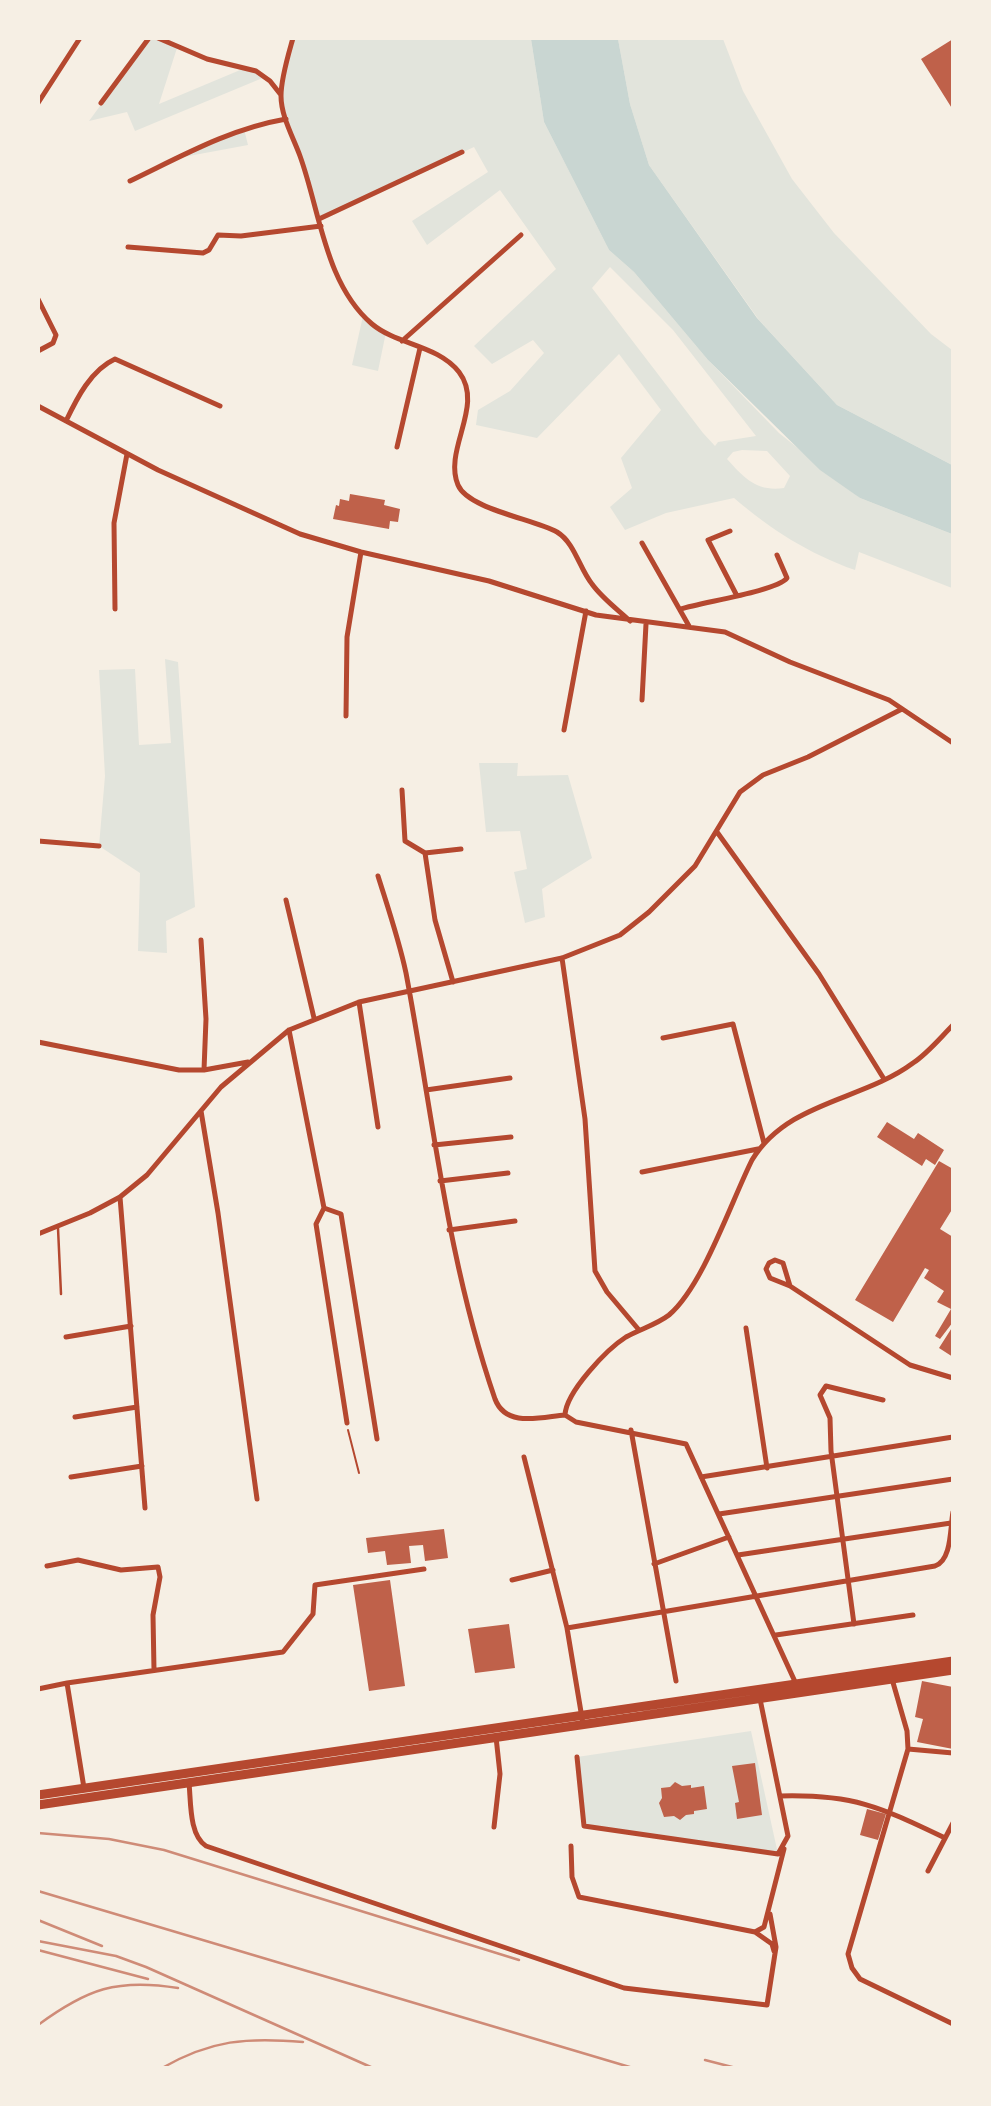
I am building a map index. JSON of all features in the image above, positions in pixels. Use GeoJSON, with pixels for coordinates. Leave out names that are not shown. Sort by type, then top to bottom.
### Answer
{"type":"FeatureCollection","features":[{"type":"Feature","properties":{"kind":"main road"},"geometry":{"type":"LineString","coordinates":[[38,1805],[85,1793],[712,1701],[953,1661]]}},
{"type":"Feature","properties":{"kind":"main road"},"geometry":{"type":"LineString","coordinates":[[712,1701],[760,1698],[797,1688],[953,1670]]}},
{"type":"Feature","properties":{"kind":"main road"},"geometry":{"type":"LineString","coordinates":[[38,1795],[189,1783],[496,1737],[582,1720]]}},
{"type":"Feature","properties":{"kind":"street"},"geometry":{"type":"LineString","coordinates":[[38,103],[80,38]]}},
{"type":"Feature","properties":{"kind":"street"},"geometry":{"type":"LineString","coordinates":[[101,103],[149,38]]}},
{"type":"Feature","properties":{"kind":"street"},"geometry":{"type":"LineString","coordinates":[[158,38],[207,59],[256,71],[270,81],[281,95]]}},
{"type":"Feature","properties":{"kind":"street"},"geometry":{"type":"LineString","coordinates":[[293,38],[281,95],[286,119],[336,274],[355,308],[374,326],[450,364],[466,384],[468,399],[456,468],[462,491],[477,502],[534,521],[560,534],[568,542],[592,584],[630,621]]}},
{"type":"Feature","properties":{"kind":"street"},"geometry":{"type":"LineString","coordinates":[[130,181],[203,143],[256,124],[286,119]]}},
{"type":"Feature","properties":{"kind":"street"},"geometry":{"type":"LineString","coordinates":[[128,247],[203,253],[209,250],[218,235],[241,236],[320,223],[462,152]]}},
{"type":"Feature","properties":{"kind":"street"},"geometry":{"type":"LineString","coordinates":[[402,341],[521,235]]}},
{"type":"Feature","properties":{"kind":"street"},"geometry":{"type":"LineString","coordinates":[[38,299],[56,335],[53,343],[38,351]]}},
{"type":"Feature","properties":{"kind":"street"},"geometry":{"type":"LineString","coordinates":[[397,447],[420,348]]}},
{"type":"Feature","properties":{"kind":"street"},"geometry":{"type":"LineString","coordinates":[[66,421],[79,394],[103,367],[115,359],[220,406]]}},
{"type":"Feature","properties":{"kind":"street"},"geometry":{"type":"LineString","coordinates":[[38,406],[127,454],[279,526],[362,552],[489,581],[586,611],[646,624],[689,626],[743,638],[790,662],[861,687],[902,709],[953,743]]}},
{"type":"Feature","properties":{"kind":"street"},"geometry":{"type":"LineString","coordinates":[[115,609],[114,523],[127,454]]}},
{"type":"Feature","properties":{"kind":"street"},"geometry":{"type":"LineString","coordinates":[[730,531],[708,540],[736,594]]}},
{"type":"Feature","properties":{"kind":"street"},"geometry":{"type":"LineString","coordinates":[[642,543],[689,626]]}},
{"type":"Feature","properties":{"kind":"street"},"geometry":{"type":"LineString","coordinates":[[346,716],[347,636],[362,552]]}},
{"type":"Feature","properties":{"kind":"street"},"geometry":{"type":"LineString","coordinates":[[681,609],[786,582],[788,578],[777,555]]}},
{"type":"Feature","properties":{"kind":"street"},"geometry":{"type":"LineString","coordinates":[[565,730],[586,611]]}},
{"type":"Feature","properties":{"kind":"street"},"geometry":{"type":"LineString","coordinates":[[642,700],[646,624]]}},
{"type":"Feature","properties":{"kind":"street"},"geometry":{"type":"LineString","coordinates":[[38,1234],[58,1228],[120,1197],[148,1175],[229,1080],[289,1030],[359,1002],[562,958],[620,935],[649,912],[695,866],[740,792],[763,775],[808,757],[902,709]]}},
{"type":"Feature","properties":{"kind":"street"},"geometry":{"type":"LineString","coordinates":[[402,790],[405,841],[425,853],[461,849]]}},
{"type":"Feature","properties":{"kind":"street"},"geometry":{"type":"LineString","coordinates":[[717,832],[819,974],[884,1079]]}},
{"type":"Feature","properties":{"kind":"street"},"geometry":{"type":"LineString","coordinates":[[38,841],[99,846]]}},
{"type":"Feature","properties":{"kind":"street"},"geometry":{"type":"LineString","coordinates":[[425,853],[433,910],[453,982]]}},
{"type":"Feature","properties":{"kind":"street"},"geometry":{"type":"LineString","coordinates":[[378,876],[401,953],[409,992],[449,1230],[471,1327],[498,1407],[508,1416],[524,1418],[565,1415],[576,1422],[631,1430],[686,1444],[776,1635],[797,1688]]}},
{"type":"Feature","properties":{"kind":"street"},"geometry":{"type":"LineString","coordinates":[[286,900],[314,1018]]}},
{"type":"Feature","properties":{"kind":"street"},"geometry":{"type":"LineString","coordinates":[[201,940],[206,1019],[204,1070]]}},
{"type":"Feature","properties":{"kind":"street"},"geometry":{"type":"LineString","coordinates":[[562,958],[586,1119],[595,1271],[607,1292],[639,1330]]}},
{"type":"Feature","properties":{"kind":"street"},"geometry":{"type":"LineString","coordinates":[[359,1002],[378,1127]]}},
{"type":"Feature","properties":{"kind":"street"},"geometry":{"type":"LineString","coordinates":[[663,1038],[733,1024],[764,1143]]}},
{"type":"Feature","properties":{"kind":"street"},"geometry":{"type":"LineString","coordinates":[[565,1415],[569,1400],[599,1360],[621,1340],[670,1314],[688,1293],[758,1149],[784,1125],[828,1101],[884,1079],[913,1063],[953,1025]]}},
{"type":"Feature","properties":{"kind":"street"},"geometry":{"type":"LineString","coordinates":[[289,1030],[324,1208],[316,1224],[347,1423]]}},
{"type":"Feature","properties":{"kind":"street"},"geometry":{"type":"LineString","coordinates":[[38,1042],[144,1065],[204,1070],[248,1062]]}},
{"type":"Feature","properties":{"kind":"street"},"geometry":{"type":"LineString","coordinates":[[218,1068],[226,1071],[229,1080]]}},
{"type":"Feature","properties":{"kind":"street"},"geometry":{"type":"LineString","coordinates":[[426,1090],[510,1078]]}},
{"type":"Feature","properties":{"kind":"street"},"geometry":{"type":"LineString","coordinates":[[201,1111],[218,1213],[257,1499]]}},
{"type":"Feature","properties":{"kind":"street"},"geometry":{"type":"LineString","coordinates":[[434,1145],[512,1137]]}},
{"type":"Feature","properties":{"kind":"street"},"geometry":{"type":"LineString","coordinates":[[642,1172],[758,1149]]}},
{"type":"Feature","properties":{"kind":"street"},"geometry":{"type":"LineString","coordinates":[[440,1181],[508,1173]]}},
{"type":"Feature","properties":{"kind":"street"},"geometry":{"type":"LineString","coordinates":[[120,1197],[145,1508]]}},
{"type":"Feature","properties":{"kind":"street"},"geometry":{"type":"LineString","coordinates":[[324,1208],[341,1214],[377,1439]]}},
{"type":"Feature","properties":{"kind":"street"},"geometry":{"type":"LineString","coordinates":[[449,1230],[514,1221]]}},
{"type":"Feature","properties":{"kind":"street"},"geometry":{"type":"LineString","coordinates":[[790,1286],[783,1263],[775,1260],[769,1263],[768,1275],[790,1286],[910,1365],[953,1378]]}},
{"type":"Feature","properties":{"kind":"street"},"geometry":{"type":"LineString","coordinates":[[66,1337],[131,1326]]}},
{"type":"Feature","properties":{"kind":"street"},"geometry":{"type":"LineString","coordinates":[[746,1328],[766,1468]]}},
{"type":"Feature","properties":{"kind":"street"},"geometry":{"type":"LineString","coordinates":[[854,1624],[832,1456],[832,1433],[820,1395],[823,1388],[830,1386],[883,1400]]}},
{"type":"Feature","properties":{"kind":"street"},"geometry":{"type":"LineString","coordinates":[[75,1417],[137,1407]]}},
{"type":"Feature","properties":{"kind":"street"},"geometry":{"type":"LineString","coordinates":[[631,1430],[676,1681]]}},
{"type":"Feature","properties":{"kind":"street"},"geometry":{"type":"LineString","coordinates":[[701,1477],[953,1437]]}},
{"type":"Feature","properties":{"kind":"street"},"geometry":{"type":"LineString","coordinates":[[524,1457],[567,1628],[582,1720]]}},
{"type":"Feature","properties":{"kind":"street"},"geometry":{"type":"LineString","coordinates":[[71,1477],[142,1466]]}},
{"type":"Feature","properties":{"kind":"street"},"geometry":{"type":"LineString","coordinates":[[719,1514],[953,1479]]}},
{"type":"Feature","properties":{"kind":"street"},"geometry":{"type":"LineString","coordinates":[[567,1628],[942,1563],[953,1512]]}},
{"type":"Feature","properties":{"kind":"street"},"geometry":{"type":"LineString","coordinates":[[738,1555],[951,1523]]}},
{"type":"Feature","properties":{"kind":"street"},"geometry":{"type":"LineString","coordinates":[[654,1564],[729,1537]]}},
{"type":"Feature","properties":{"kind":"street"},"geometry":{"type":"LineString","coordinates":[[47,1566],[70,1560],[121,1570],[158,1567],[160,1577],[153,1615],[154,1670]]}},
{"type":"Feature","properties":{"kind":"street"},"geometry":{"type":"LineString","coordinates":[[38,1689],[283,1652],[313,1615],[315,1585],[424,1569]]}},
{"type":"Feature","properties":{"kind":"street"},"geometry":{"type":"LineString","coordinates":[[512,1580],[553,1570]]}},
{"type":"Feature","properties":{"kind":"street"},"geometry":{"type":"LineString","coordinates":[[776,1635],[913,1615]]}},
{"type":"Feature","properties":{"kind":"street"},"geometry":{"type":"LineString","coordinates":[[892,1679],[907,1731],[908,1749],[848,1954],[852,1968],[860,1979],[953,2024]]}},
{"type":"Feature","properties":{"kind":"street"},"geometry":{"type":"LineString","coordinates":[[67,1684],[85,1793]]}},
{"type":"Feature","properties":{"kind":"street"},"geometry":{"type":"LineString","coordinates":[[755,1932],[764,1927],[770,1914],[788,1836],[760,1698]]}},
{"type":"Feature","properties":{"kind":"street"},"geometry":{"type":"LineString","coordinates":[[494,1827],[500,1774],[496,1737]]}},
{"type":"Feature","properties":{"kind":"street"},"geometry":{"type":"LineString","coordinates":[[908,1749],[953,1753]]}},
{"type":"Feature","properties":{"kind":"street"},"geometry":{"type":"LineString","coordinates":[[576,1757],[584,1826],[778,1854],[784,1849]]}},
{"type":"Feature","properties":{"kind":"street"},"geometry":{"type":"LineString","coordinates":[[189,1783],[195,1833],[199,1842],[206,1846],[624,1988],[767,2005],[776,1942],[770,1914]]}},
{"type":"Feature","properties":{"kind":"street"},"geometry":{"type":"LineString","coordinates":[[780,1796],[836,1796],[865,1802],[890,1811],[944,1839]]}},
{"type":"Feature","properties":{"kind":"street"},"geometry":{"type":"LineString","coordinates":[[928,1871],[953,1823]]}},
{"type":"Feature","properties":{"kind":"street"},"geometry":{"type":"LineString","coordinates":[[570,1846],[572,1877],[579,1897],[755,1932],[772,1944],[775,1957]]}},
{"type":"Feature","properties":{"kind":"lane"},"geometry":{"type":"LineString","coordinates":[[58,1228],[61,1294]]}},
{"type":"Feature","properties":{"kind":"path"},"geometry":{"type":"LineString","coordinates":[[347,1423],[359,1473]]}},
{"type":"Feature","properties":{"kind":"shaded area"},"geometry":{"type":"Polygon","coordinates":[[[149,39],[158,39],[177,48],[159,104],[245,68],[265,77],[135,131],[127,112],[89,121],[149,39]]]}},
{"type":"Feature","properties":{"kind":"shaded area"},"geometry":{"type":"Polygon","coordinates":[[[293,39],[531,39],[544,122],[609,250],[634,272],[708,360],[779,433],[860,498],[952,534],[952,588],[859,552],[855,570],[838,564],[791,540],[734,498],[666,513],[625,530],[610,507],[632,488],[621,458],[661,410],[619,354],[537,438],[476,425],[478,410],[510,391],[544,353],[533,340],[492,364],[474,346],[556,269],[500,190],[427,245],[412,221],[488,172],[474,147],[319,219],[286,119],[281,95],[293,39]],[[610,267],[592,288],[703,433],[715,446],[718,442],[756,436],[673,330],[610,267]],[[767,451],[733,452],[727,459],[739,472],[759,486],[784,488],[790,476],[767,451]]]}},
{"type":"Feature","properties":{"kind":"shaded area"},"geometry":{"type":"Polygon","coordinates":[[[531,39],[618,39],[630,104],[649,165],[757,318],[837,405],[952,465],[952,534],[860,498],[820,470],[708,360],[634,272],[609,250],[544,122],[531,39]]]}},
{"type":"Feature","properties":{"kind":"shaded area"},"geometry":{"type":"Polygon","coordinates":[[[618,39],[723,39],[743,91],[792,179],[834,233],[931,334],[952,350],[952,465],[837,405],[759,320],[649,165],[630,104],[618,39]]]}},
{"type":"Feature","properties":{"kind":"shaded area"},"geometry":{"type":"Polygon","coordinates":[[[244,129],[248,145],[178,158],[244,129]]]}},
{"type":"Feature","properties":{"kind":"shaded area"},"geometry":{"type":"Polygon","coordinates":[[[363,316],[386,332],[378,371],[352,365],[363,316]]]}},
{"type":"Feature","properties":{"kind":"shaded area"},"geometry":{"type":"Polygon","coordinates":[[[165,659],[178,662],[195,907],[166,921],[167,953],[138,951],[140,873],[99,846],[105,776],[99,670],[135,669],[139,745],[171,743],[165,659]]]}},
{"type":"Feature","properties":{"kind":"shaded area"},"geometry":{"type":"Polygon","coordinates":[[[479,763],[518,763],[517,776],[568,775],[592,858],[542,889],[545,917],[525,923],[514,872],[527,869],[520,831],[486,832],[479,763]]]}},
{"type":"Feature","properties":{"kind":"shaded area"},"geometry":{"type":"Polygon","coordinates":[[[751,1731],[778,1854],[584,1826],[577,1757],[751,1731]]]}},
{"type":"Feature","properties":{"kind":"building"},"geometry":{"type":"Polygon","coordinates":[[[953,39],[953,110],[921,59],[953,39]]]}},
{"type":"Feature","properties":{"kind":"building"},"geometry":{"type":"Polygon","coordinates":[[[350,494],[385,500],[384,505],[400,509],[398,522],[390,521],[389,529],[333,519],[340,499],[349,501],[350,494]]]}},
{"type":"Feature","properties":{"kind":"building"},"geometry":{"type":"Polygon","coordinates":[[[887,1122],[914,1139],[918,1133],[944,1150],[935,1165],[926,1159],[922,1166],[877,1137],[887,1122]]]}},
{"type":"Feature","properties":{"kind":"building"},"geometry":{"type":"Polygon","coordinates":[[[939,1161],[953,1169],[953,1208],[940,1229],[953,1237],[953,1322],[940,1339],[935,1336],[951,1309],[937,1302],[944,1291],[924,1278],[929,1270],[925,1268],[893,1322],[855,1300],[939,1161]]]}},
{"type":"Feature","properties":{"kind":"building"},"geometry":{"type":"Polygon","coordinates":[[[953,1326],[953,1357],[939,1348],[953,1326]]]}},
{"type":"Feature","properties":{"kind":"building"},"geometry":{"type":"Polygon","coordinates":[[[444,1529],[448,1558],[425,1561],[423,1545],[409,1546],[411,1563],[387,1565],[385,1551],[368,1553],[366,1538],[444,1529]]]}},
{"type":"Feature","properties":{"kind":"building"},"geometry":{"type":"Polygon","coordinates":[[[390,1580],[405,1686],[369,1691],[353,1585],[390,1580]]]}},
{"type":"Feature","properties":{"kind":"building"},"geometry":{"type":"Polygon","coordinates":[[[509,1624],[515,1668],[475,1673],[468,1629],[509,1624]]]}},
{"type":"Feature","properties":{"kind":"building"},"geometry":{"type":"Polygon","coordinates":[[[922,1681],[953,1687],[953,1749],[917,1742],[923,1719],[915,1717],[922,1681]]]}},
{"type":"Feature","properties":{"kind":"building"},"geometry":{"type":"Polygon","coordinates":[[[755,1763],[762,1815],[737,1819],[735,1803],[739,1802],[732,1766],[755,1763]]]}},
{"type":"Feature","properties":{"kind":"building"},"geometry":{"type":"Polygon","coordinates":[[[675,1782],[682,1786],[691,1785],[691,1788],[704,1786],[707,1809],[694,1811],[694,1814],[686,1815],[680,1820],[674,1816],[664,1817],[659,1803],[662,1798],[661,1788],[670,1787],[675,1782]]]}},
{"type":"Feature","properties":{"kind":"building"},"geometry":{"type":"Polygon","coordinates":[[[867,1809],[886,1814],[878,1840],[860,1835],[867,1809]]]}},
{"type":"Feature","properties":{"kind":"railway"},"geometry":{"type":"LineString","coordinates":[[38,1833],[109,1839],[164,1850],[519,1960]]}},
{"type":"Feature","properties":{"kind":"railway"},"geometry":{"type":"LineString","coordinates":[[38,1891],[633,2068]]}},
{"type":"Feature","properties":{"kind":"railway"},"geometry":{"type":"LineString","coordinates":[[38,1920],[102,1946]]}},
{"type":"Feature","properties":{"kind":"railway"},"geometry":{"type":"LineString","coordinates":[[38,1941],[116,1956],[146,1967],[373,2068]]}},
{"type":"Feature","properties":{"kind":"railway"},"geometry":{"type":"LineString","coordinates":[[38,1950],[148,1979]]}},
{"type":"Feature","properties":{"kind":"railway"},"geometry":{"type":"LineString","coordinates":[[38,2025],[72,2003],[104,1989],[137,1984],[178,1988]]}},
{"type":"Feature","properties":{"kind":"railway"},"geometry":{"type":"LineString","coordinates":[[162,2068],[213,2046],[264,2040],[303,2042]]}},
{"type":"Feature","properties":{"kind":"railway"},"geometry":{"type":"LineString","coordinates":[[705,2060],[736,2068]]}}]}
